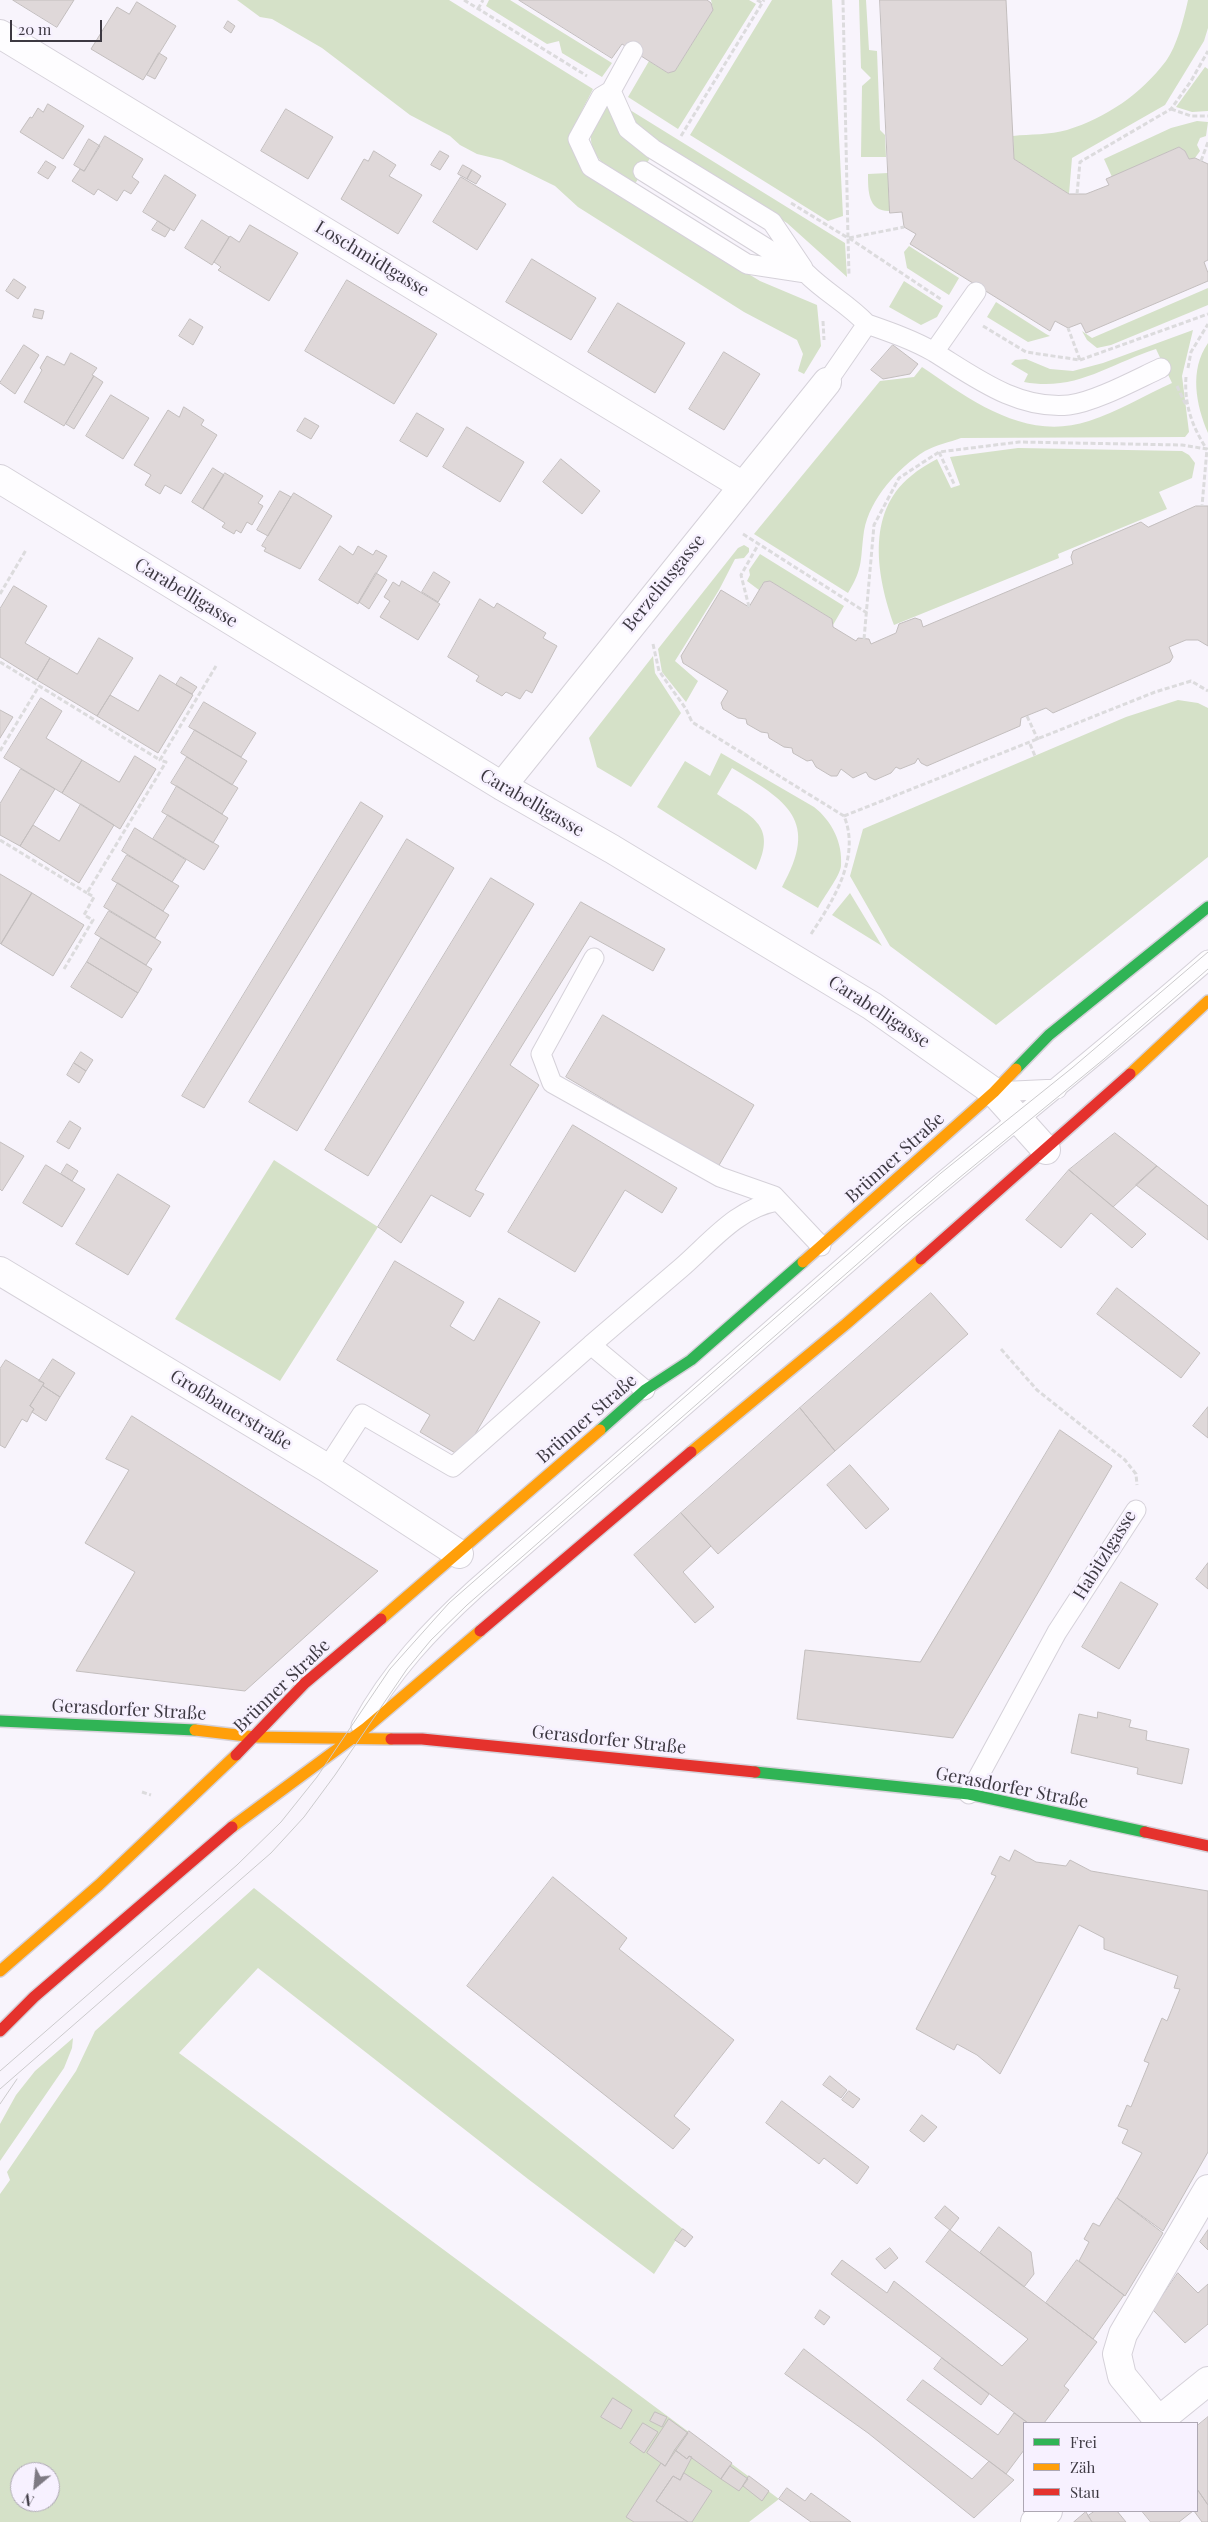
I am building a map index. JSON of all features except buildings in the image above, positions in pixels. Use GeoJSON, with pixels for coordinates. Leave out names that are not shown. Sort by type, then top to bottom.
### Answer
{"type":"FeatureCollection","features":[{"type":"Feature","properties":{"kind":"main road","name":"Brünner Straße"},"geometry":{"type":"LineString","coordinates":[[0,1971],[99,1885],[255,1737],[305,1683],[459,1554],[645,1390],[691,1360],[994,1092],[1049,1035],[1208,907]]}},
{"type":"Feature","properties":{"kind":"main road"},"geometry":{"type":"LineString","coordinates":[[0,2031],[34,1997],[222,1834],[354,1738],[668,1471],[846,1324],[1204,1011]]}},
{"type":"Feature","properties":{"kind":"main road","name":"Gerasdorfer Straße"},"geometry":{"type":"LineString","coordinates":[[0,1720],[207,1731],[255,1737],[422,1739],[969,1794],[1208,1846]]}},
{"type":"Feature","properties":{"kind":"street","name":"Loschmidtgasse"},"geometry":{"type":"LineString","coordinates":[[0,34],[743,486]]}},
{"type":"Feature","properties":{"kind":"street","name":"Berzeliusgasse"},"geometry":{"type":"LineString","coordinates":[[502,786],[632,622],[827,382]]}},
{"type":"Feature","properties":{"kind":"street","name":"Carabelligasse"},"geometry":{"type":"LineString","coordinates":[[0,479],[502,786],[872,1006],[994,1092],[1046,1150]]}},
{"type":"Feature","properties":{"kind":"street","name":"Großbauerstraße"},"geometry":{"type":"LineString","coordinates":[[0,1271],[327,1468],[459,1554]]}},
{"type":"Feature","properties":{"kind":"street"},"geometry":{"type":"LineString","coordinates":[[1208,2189],[1123,2334],[1117,2354],[1122,2376],[1157,2422],[1208,2381]]}},
{"type":"Feature","properties":{"kind":"street"},"geometry":{"type":"LineString","coordinates":[[1035,2522],[1047,2512]]}},
{"type":"Feature","properties":{"kind":"lane"},"geometry":{"type":"LineString","coordinates":[[633,51],[611,91],[601,96],[578,139],[591,167],[747,264],[806,273]]}},
{"type":"Feature","properties":{"kind":"lane"},"geometry":{"type":"LineString","coordinates":[[611,91],[628,129],[653,149],[772,222],[806,273],[821,288],[850,306],[867,324],[904,337],[934,352],[954,366],[1017,400],[1044,405],[1071,405],[1106,393],[1161,368]]}},
{"type":"Feature","properties":{"kind":"lane"},"geometry":{"type":"LineString","coordinates":[[643,171],[806,273]]}},
{"type":"Feature","properties":{"kind":"lane"},"geometry":{"type":"LineString","coordinates":[[934,352],[976,292]]}},
{"type":"Feature","properties":{"kind":"lane"},"geometry":{"type":"LineString","coordinates":[[827,382],[867,324]]}},
{"type":"Feature","properties":{"kind":"lane"},"geometry":{"type":"LineString","coordinates":[[594,958],[542,1054],[552,1083],[720,1177],[776,1199],[821,1246]]}},
{"type":"Feature","properties":{"kind":"lane"},"geometry":{"type":"LineString","coordinates":[[354,1738],[393,1675],[443,1618],[883,1232],[1057,1089],[1208,960]]}},
{"type":"Feature","properties":{"kind":"lane"},"geometry":{"type":"LineString","coordinates":[[994,1092],[1057,1089]]}},
{"type":"Feature","properties":{"kind":"lane"},"geometry":{"type":"LineString","coordinates":[[327,1468],[362,1414],[453,1467],[684,1266],[731,1221],[776,1199]]}},
{"type":"Feature","properties":{"kind":"lane"},"geometry":{"type":"LineString","coordinates":[[591,1345],[645,1390]]}},
{"type":"Feature","properties":{"kind":"lane","name":"Habitzlgasse"},"geometry":{"type":"LineString","coordinates":[[969,1794],[1057,1632],[1136,1510]]}},
{"type":"Feature","properties":{"kind":"path"},"geometry":{"type":"LineString","coordinates":[[478,9],[484,0]]}},
{"type":"Feature","properties":{"kind":"path"},"geometry":{"type":"LineString","coordinates":[[681,136],[763,1],[757,0]]}},
{"type":"Feature","properties":{"kind":"path"},"geometry":{"type":"LineString","coordinates":[[843,0],[848,238],[904,227]]}},
{"type":"Feature","properties":{"kind":"path"},"geometry":{"type":"LineString","coordinates":[[1077,194],[1080,162],[1171,109],[1191,81],[1208,51]]}},
{"type":"Feature","properties":{"kind":"path"},"geometry":{"type":"LineString","coordinates":[[1171,109],[1191,116],[1208,116]]}},
{"type":"Feature","properties":{"kind":"path"},"geometry":{"type":"LineString","coordinates":[[1201,161],[1208,142]]}},
{"type":"Feature","properties":{"kind":"path"},"geometry":{"type":"LineString","coordinates":[[821,288],[827,382]]}},
{"type":"Feature","properties":{"kind":"path"},"geometry":{"type":"LineString","coordinates":[[1080,360],[1208,314]]}},
{"type":"Feature","properties":{"kind":"path"},"geometry":{"type":"LineString","coordinates":[[1202,506],[1207,450],[1195,430],[1187,408],[1185,379],[1191,352],[1208,324]]}},
{"type":"Feature","properties":{"kind":"path"},"geometry":{"type":"LineString","coordinates":[[864,639],[874,525],[899,478],[939,452],[1019,442],[1182,445],[1207,450]]}},
{"type":"Feature","properties":{"kind":"path"},"geometry":{"type":"LineString","coordinates":[[939,452],[955,486]]}},
{"type":"Feature","properties":{"kind":"path"},"geometry":{"type":"LineString","coordinates":[[717,518],[866,614]]}},
{"type":"Feature","properties":{"kind":"path"},"geometry":{"type":"LineString","coordinates":[[749,607],[742,575],[758,545]]}},
{"type":"Feature","properties":{"kind":"path"},"geometry":{"type":"LineString","coordinates":[[0,594],[26,550]]}},
{"type":"Feature","properties":{"kind":"path"},"geometry":{"type":"LineString","coordinates":[[632,622],[653,645],[659,671],[686,709],[692,722],[844,816],[850,830],[847,866],[823,915],[794,959]]}},
{"type":"Feature","properties":{"kind":"path"},"geometry":{"type":"LineString","coordinates":[[0,662],[166,762],[87,893]]}},
{"type":"Feature","properties":{"kind":"path"},"geometry":{"type":"LineString","coordinates":[[160,760],[216,666]]}},
{"type":"Feature","properties":{"kind":"path"},"geometry":{"type":"LineString","coordinates":[[844,816],[1029,744],[1155,692],[1190,681],[1208,691]]}},
{"type":"Feature","properties":{"kind":"path"},"geometry":{"type":"LineString","coordinates":[[0,751],[39,686]]}},
{"type":"Feature","properties":{"kind":"path"},"geometry":{"type":"LineString","coordinates":[[1027,716],[1038,740]]}},
{"type":"Feature","properties":{"kind":"path"},"geometry":{"type":"LineString","coordinates":[[1029,744],[1035,756]]}},
{"type":"Feature","properties":{"kind":"path"},"geometry":{"type":"LineString","coordinates":[[0,840],[94,897],[84,915],[93,920],[64,969]]}},
{"type":"Feature","properties":{"kind":"path","name":"Habitzlgasse"},"geometry":{"type":"LineString","coordinates":[[1001,1349],[1037,1390],[1125,1460],[1136,1474],[1136,1510]]}},
{"type":"Feature","properties":{"kind":"green space"},"geometry":{"type":"Polygon","coordinates":[[[237,0],[449,0],[593,89],[581,113],[574,134],[577,154],[591,178],[760,281],[817,305],[821,346],[804,374],[798,371],[803,354],[797,340],[744,312],[578,207],[555,186],[502,160],[477,154],[460,145],[450,136],[410,115],[322,48],[272,19],[260,17],[237,0]]]}},
{"type":"Feature","properties":{"kind":"green space"},"geometry":{"type":"Polygon","coordinates":[[[489,0],[510,0],[612,63],[602,77],[562,53],[559,41],[547,44],[486,6],[489,0]]]}},
{"type":"Feature","properties":{"kind":"green space"},"geometry":{"type":"Polygon","coordinates":[[[711,0],[749,0],[756,4],[678,129],[628,97],[649,61],[668,73],[675,71],[713,10],[711,0]]]}},
{"type":"Feature","properties":{"kind":"green space"},"geometry":{"type":"Polygon","coordinates":[[[772,0],[832,0],[843,216],[828,221],[690,135],[772,0]]]}},
{"type":"Feature","properties":{"kind":"green space"},"geometry":{"type":"Polygon","coordinates":[[[859,0],[866,0],[869,50],[877,51],[880,130],[885,135],[886,157],[861,157],[862,86],[871,78],[861,68],[859,0]]]}},
{"type":"Feature","properties":{"kind":"green space"},"geometry":{"type":"Polygon","coordinates":[[[1188,0],[1208,0],[1208,28],[1204,41],[1165,105],[1072,158],[1069,194],[1014,159],[1013,136],[1054,133],[1081,125],[1109,112],[1145,84],[1166,61],[1174,48],[1188,0]]]}},
{"type":"Feature","properties":{"kind":"green space"},"geometry":{"type":"Polygon","coordinates":[[[1205,67],[1208,69],[1208,111],[1192,112],[1176,107],[1205,67]]]}},
{"type":"Feature","properties":{"kind":"green space"},"geometry":{"type":"Polygon","coordinates":[[[609,101],[650,158],[635,184],[612,171],[594,152],[591,135],[593,126],[609,101]]]}},
{"type":"Feature","properties":{"kind":"green space"},"geometry":{"type":"Polygon","coordinates":[[[630,110],[845,243],[847,277],[787,223],[643,134],[634,122],[630,110]]]}},
{"type":"Feature","properties":{"kind":"green space"},"geometry":{"type":"Polygon","coordinates":[[[1197,121],[1208,122],[1206,136],[1200,138],[1197,145],[1200,151],[1195,158],[1189,159],[1185,151],[1179,147],[1112,177],[1104,159],[1171,128],[1197,121]]]}},
{"type":"Feature","properties":{"kind":"green space"},"geometry":{"type":"Polygon","coordinates":[[[888,173],[890,211],[877,208],[873,204],[868,187],[868,174],[888,173]]]}},
{"type":"Feature","properties":{"kind":"green space"},"geometry":{"type":"Polygon","coordinates":[[[909,246],[959,278],[949,295],[907,268],[904,252],[909,246]]]}},
{"type":"Feature","properties":{"kind":"green space"},"geometry":{"type":"Polygon","coordinates":[[[904,281],[943,306],[937,317],[921,325],[889,307],[904,281]]]}},
{"type":"Feature","properties":{"kind":"green space"},"geometry":{"type":"Polygon","coordinates":[[[1208,288],[1208,305],[1111,345],[1097,348],[1087,340],[1082,331],[1092,338],[1208,288]]]}},
{"type":"Feature","properties":{"kind":"green space"},"geometry":{"type":"Polygon","coordinates":[[[996,302],[1050,336],[1028,342],[987,317],[996,302]]]}},
{"type":"Feature","properties":{"kind":"green space"},"geometry":{"type":"Polygon","coordinates":[[[1193,330],[1182,376],[1189,432],[1185,437],[961,438],[929,449],[895,475],[872,507],[864,531],[859,569],[848,593],[754,534],[880,381],[914,377],[922,367],[979,404],[1000,414],[1021,422],[1043,426],[1065,426],[1099,417],[1172,383],[1156,349],[1092,375],[1060,383],[1024,382],[1028,374],[1011,364],[1015,360],[1026,359],[1050,369],[1073,371],[1103,363],[1193,330]]]}},
{"type":"Feature","properties":{"kind":"green space"},"geometry":{"type":"Polygon","coordinates":[[[1208,343],[1208,433],[1200,411],[1196,376],[1202,353],[1208,343]]]}},
{"type":"Feature","properties":{"kind":"green space"},"geometry":{"type":"Polygon","coordinates":[[[1018,448],[1182,451],[1189,455],[1195,463],[1192,478],[1159,492],[1167,509],[1058,554],[1059,558],[894,625],[883,587],[879,547],[881,527],[887,508],[896,491],[914,473],[937,459],[951,488],[960,485],[950,457],[1018,448]]]}},
{"type":"Feature","properties":{"kind":"green space"},"geometry":{"type":"Polygon","coordinates":[[[744,545],[749,548],[749,552],[744,558],[735,559],[719,590],[675,661],[698,681],[686,702],[662,672],[658,649],[738,548],[744,545]]]}},
{"type":"Feature","properties":{"kind":"green space"},"geometry":{"type":"Polygon","coordinates":[[[760,554],[844,606],[833,625],[832,619],[770,581],[764,582],[759,590],[747,581],[750,575],[749,570],[760,554]]]}},
{"type":"Feature","properties":{"kind":"green space"},"geometry":{"type":"Polygon","coordinates":[[[653,656],[655,673],[681,713],[631,787],[597,767],[589,738],[653,656]]]}},
{"type":"Feature","properties":{"kind":"green space"},"geometry":{"type":"Polygon","coordinates":[[[1178,700],[1198,703],[1208,708],[1208,857],[996,1025],[890,946],[850,876],[863,829],[1126,717],[1178,700]]]}},
{"type":"Feature","properties":{"kind":"green space"},"geometry":{"type":"Polygon","coordinates":[[[721,753],[814,807],[831,826],[840,849],[841,866],[835,881],[818,908],[782,887],[793,864],[798,845],[797,829],[792,815],[782,802],[768,791],[732,768],[717,794],[749,815],[762,831],[764,841],[762,854],[756,870],[657,807],[685,761],[710,776],[721,753]]]}},
{"type":"Feature","properties":{"kind":"green space"},"geometry":{"type":"Polygon","coordinates":[[[850,893],[882,946],[832,915],[850,893]]]}},
{"type":"Feature","properties":{"kind":"green space"},"geometry":{"type":"Polygon","coordinates":[[[274,1160],[378,1227],[280,1381],[175,1319],[274,1160]]]}},
{"type":"Feature","properties":{"kind":"green space"},"geometry":{"type":"Polygon","coordinates":[[[254,1888],[683,2229],[654,2274],[528,2179],[258,1968],[179,2053],[779,2499],[749,2522],[0,2522],[0,2194],[10,2180],[7,2172],[76,2071],[95,2031],[254,1888]]]}},
{"type":"Feature","properties":{"kind":"green space"},"geometry":{"type":"Polygon","coordinates":[[[73,2038],[72,2048],[64,2068],[0,2161],[0,2124],[16,2095],[35,2071],[73,2038]]]}},
{"type":"Feature","properties":{"kind":"tram line"},"geometry":{"type":"LineString","coordinates":[[0,2071],[237,1865],[281,1822],[317,1777],[390,1669],[449,1603],[941,1173],[1072,1068],[1208,952]]}},
{"type":"Feature","properties":{"kind":"tram line"},"geometry":{"type":"LineString","coordinates":[[0,2089],[271,1853],[304,1817],[407,1669],[431,1640],[467,1605],[903,1224],[1104,1059],[1208,969]]}},
{"type":"Feature","properties":{"kind":"tram line"},"geometry":{"type":"LineString","coordinates":[[0,2104],[17,2079]]}},
{"type":"Feature","properties":{"kind":"traffic: fast"},"geometry":{"type":"LineString","coordinates":[[1016,1069],[1049,1035],[1208,907]]}},
{"type":"Feature","properties":{"kind":"traffic: fast"},"geometry":{"type":"LineString","coordinates":[[600,1430],[645,1390],[691,1360],[803,1262]]}},
{"type":"Feature","properties":{"kind":"traffic: fast"},"geometry":{"type":"LineString","coordinates":[[0,1721],[195,1730]]}},
{"type":"Feature","properties":{"kind":"traffic: fast"},"geometry":{"type":"LineString","coordinates":[[755,1772],[969,1794],[1145,1832]]}},
{"type":"Feature","properties":{"kind":"traffic: slow"},"geometry":{"type":"LineString","coordinates":[[1130,1074],[1208,1001]]}},
{"type":"Feature","properties":{"kind":"traffic: slow"},"geometry":{"type":"LineString","coordinates":[[803,1262],[994,1092],[1016,1069]]}},
{"type":"Feature","properties":{"kind":"traffic: slow"},"geometry":{"type":"LineString","coordinates":[[691,1452],[846,1324],[921,1259]]}},
{"type":"Feature","properties":{"kind":"traffic: slow"},"geometry":{"type":"LineString","coordinates":[[381,1619],[600,1430]]}},
{"type":"Feature","properties":{"kind":"traffic: slow"},"geometry":{"type":"LineString","coordinates":[[232,1827],[366,1728],[480,1631]]}},
{"type":"Feature","properties":{"kind":"traffic: slow"},"geometry":{"type":"LineString","coordinates":[[195,1730],[255,1737],[391,1739]]}},
{"type":"Feature","properties":{"kind":"traffic: slow"},"geometry":{"type":"LineString","coordinates":[[0,1971],[99,1885],[236,1755]]}},
{"type":"Feature","properties":{"kind":"traffic: jam"},"geometry":{"type":"LineString","coordinates":[[921,1259],[1130,1074]]}},
{"type":"Feature","properties":{"kind":"traffic: jam"},"geometry":{"type":"LineString","coordinates":[[480,1631],[691,1452]]}},
{"type":"Feature","properties":{"kind":"traffic: jam"},"geometry":{"type":"LineString","coordinates":[[236,1755],[305,1683],[381,1619]]}},
{"type":"Feature","properties":{"kind":"traffic: jam"},"geometry":{"type":"LineString","coordinates":[[391,1739],[422,1739],[755,1772]]}},
{"type":"Feature","properties":{"kind":"traffic: jam"},"geometry":{"type":"LineString","coordinates":[[0,2031],[34,1997],[232,1827]]}},
{"type":"Feature","properties":{"kind":"traffic: jam"},"geometry":{"type":"LineString","coordinates":[[1145,1832],[1208,1846]]}}]}
